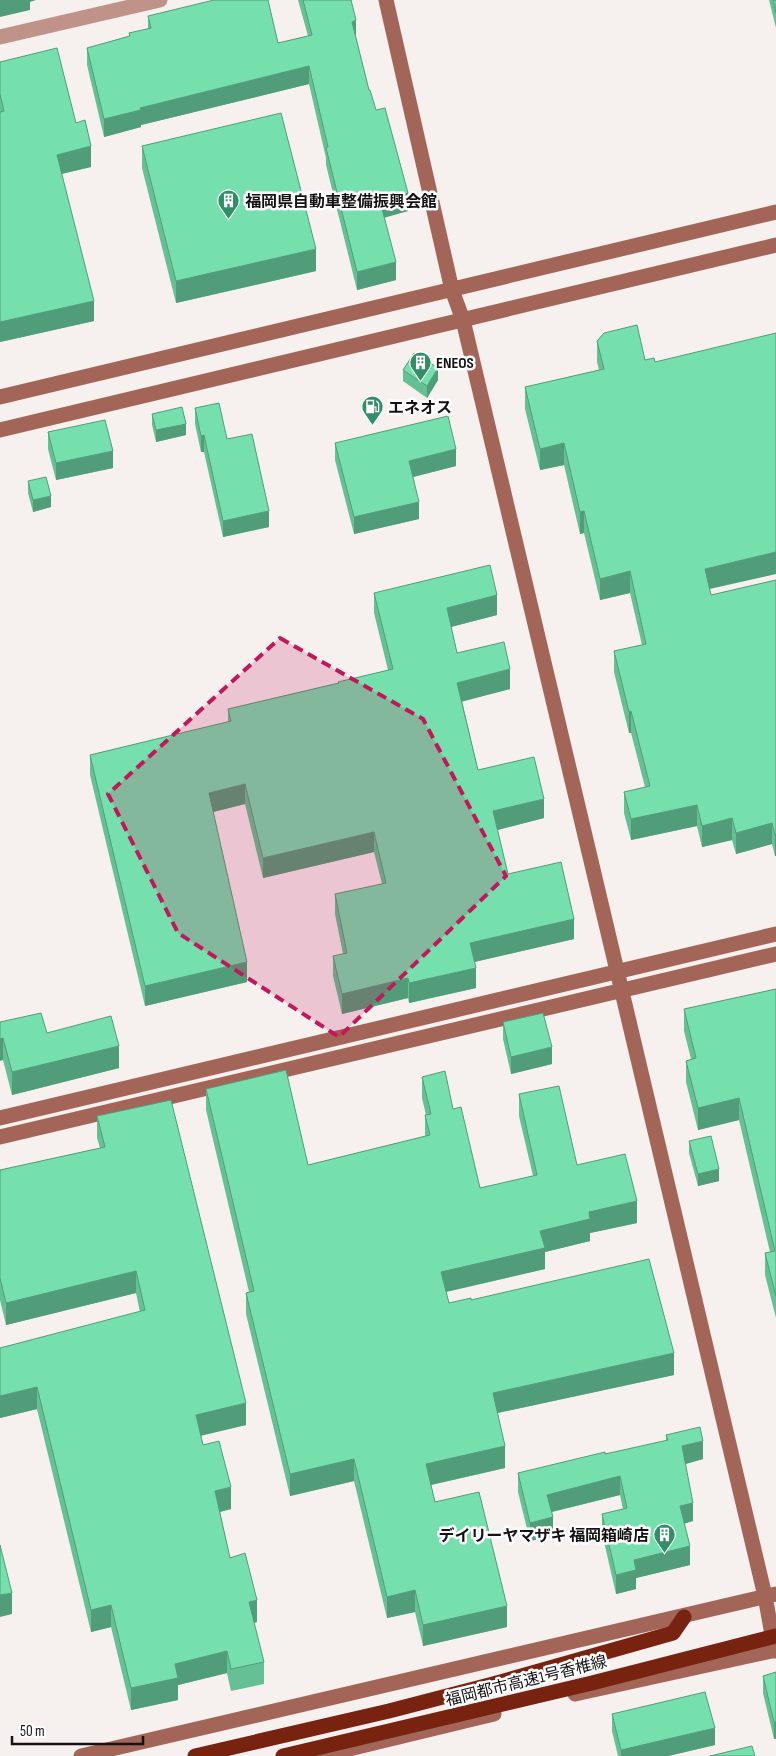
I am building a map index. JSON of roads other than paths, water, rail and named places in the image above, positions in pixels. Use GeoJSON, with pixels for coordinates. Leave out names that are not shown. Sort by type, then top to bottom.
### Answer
{"type":"FeatureCollection","features":[{"type":"Feature","properties":{"kind":"highway"},"geometry":{"type":"LineString","coordinates":[[195,1756],[388,1711],[493,1684],[673,1633],[684,1616]]}},
{"type":"Feature","properties":{"kind":"highway","name":"福岡都市高速1号香椎線"},"geometry":{"type":"LineString","coordinates":[[283,1756],[592,1683],[776,1645]]}},
{"type":"Feature","properties":{"kind":"highway","name":"福岡都市高速1号香椎線"},"geometry":{"type":"LineString","coordinates":[[318,1756],[776,1645]]}},
{"type":"Feature","properties":{"kind":"street"},"geometry":{"type":"LineString","coordinates":[[0,37],[160,0]]}},
{"type":"Feature","properties":{"kind":"street"},"geometry":{"type":"LineString","coordinates":[[386,0],[452,290],[463,320],[620,990],[770,1595],[776,1645]]}},
{"type":"Feature","properties":{"kind":"street"},"geometry":{"type":"LineString","coordinates":[[0,397],[776,212]]}},
{"type":"Feature","properties":{"kind":"street"},"geometry":{"type":"LineString","coordinates":[[0,430],[776,245]]}},
{"type":"Feature","properties":{"kind":"street"},"geometry":{"type":"LineString","coordinates":[[0,1118],[776,934]]}},
{"type":"Feature","properties":{"kind":"street"},"geometry":{"type":"LineString","coordinates":[[0,1137],[776,954]]}},
{"type":"Feature","properties":{"kind":"street"},"geometry":{"type":"LineString","coordinates":[[81,1756],[770,1595]]}},
{"type":"Feature","properties":{"kind":"place","name":"福岡県自動車整備振興会館"},"geometry":{"type":"Point","coordinates":[229,220]}},
{"type":"Feature","properties":{"kind":"place","name":"ENEOS"},"geometry":{"type":"Point","coordinates":[420,381]}},
{"type":"Feature","properties":{"kind":"place","name":"エネオス"},"geometry":{"type":"Point","coordinates":[372,426]}},
{"type":"Feature","properties":{"kind":"place","name":"デイリーヤマザキ 福岡箱崎店"},"geometry":{"type":"Point","coordinates":[665,1554]}}]}
